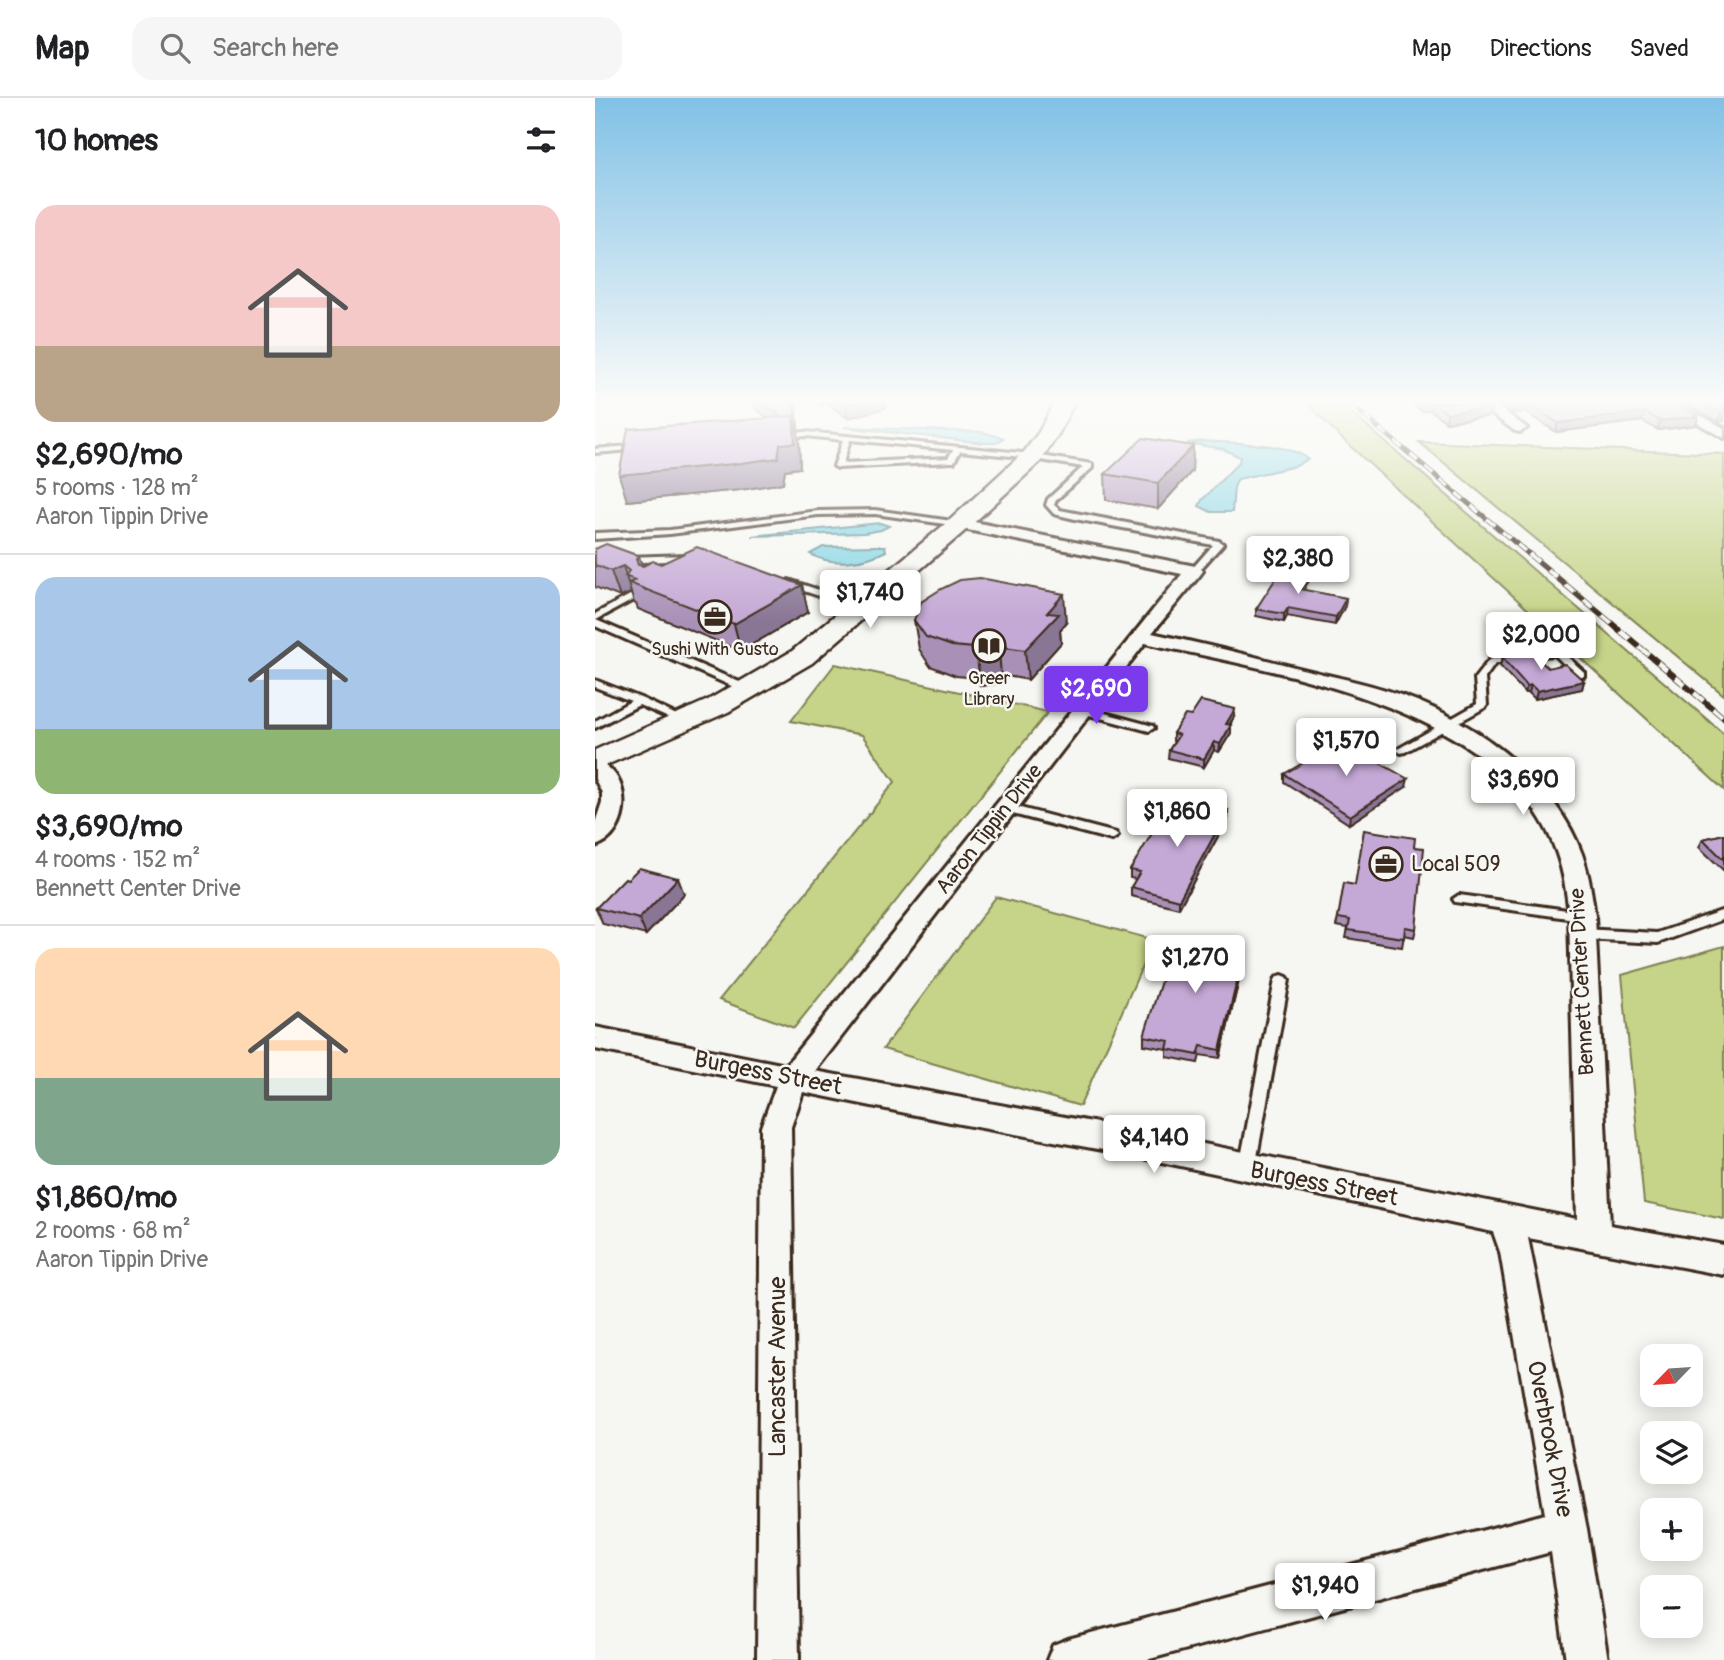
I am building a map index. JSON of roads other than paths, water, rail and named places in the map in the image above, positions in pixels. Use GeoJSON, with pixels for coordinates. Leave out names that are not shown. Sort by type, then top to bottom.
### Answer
{"type":"FeatureCollection","features":[{"type":"Feature","properties":{"kind":"street"},"geometry":{"type":"LineString","coordinates":[[595,761],[684,721],[802,657],[959,524],[1011,476]]}},
{"type":"Feature","properties":{"kind":"street"},"geometry":{"type":"LineString","coordinates":[[959,524],[1194,571]]}},
{"type":"Feature","properties":{"kind":"street","name":"Aaron Tippin Drive"},"geometry":{"type":"LineString","coordinates":[[793,1078],[1194,571]]}},
{"type":"Feature","properties":{"kind":"street","name":"Bennett Center Drive"},"geometry":{"type":"LineString","coordinates":[[1140,636],[1346,684],[1384,696],[1445,724],[1489,751],[1538,798],[1569,852],[1577,880],[1582,925],[1591,1199],[1595,1236]]}},
{"type":"Feature","properties":{"kind":"street"},"geometry":{"type":"LineString","coordinates":[[595,768],[610,784],[615,804],[607,826],[595,838]]}},
{"type":"Feature","properties":{"kind":"street","name":"Burgess Street"},"geometry":{"type":"LineString","coordinates":[[595,1038],[960,1112],[1114,1139],[1247,1169],[1506,1220],[1724,1260]]}},
{"type":"Feature","properties":{"kind":"street","name":"Lancaster Avenue"},"geometry":{"type":"LineString","coordinates":[[778,1660],[776,1127],[793,1078]]}},
{"type":"Feature","properties":{"kind":"street","name":"Overbrook Drive"},"geometry":{"type":"LineString","coordinates":[[1506,1220],[1515,1252],[1567,1529],[1587,1660]]}},
{"type":"Feature","properties":{"kind":"street"},"geometry":{"type":"LineString","coordinates":[[1068,1660],[1500,1544],[1567,1529]]}},
{"type":"Feature","properties":{"kind":"lane"},"geometry":{"type":"LineString","coordinates":[[1078,476],[1049,505],[1058,512],[1219,544],[1194,571]]}},
{"type":"Feature","properties":{"kind":"lane"},"geometry":{"type":"LineString","coordinates":[[595,536],[670,533],[818,513],[875,512],[959,524]]}},
{"type":"Feature","properties":{"kind":"lane"},"geometry":{"type":"LineString","coordinates":[[595,561],[699,560],[687,569]]}},
{"type":"Feature","properties":{"kind":"lane"},"geometry":{"type":"LineString","coordinates":[[776,579],[860,607]]}},
{"type":"Feature","properties":{"kind":"lane"},"geometry":{"type":"LineString","coordinates":[[595,620],[630,598]]}},
{"type":"Feature","properties":{"kind":"lane"},"geometry":{"type":"LineString","coordinates":[[595,620],[747,689]]}},
{"type":"Feature","properties":{"kind":"lane"},"geometry":{"type":"LineString","coordinates":[[1401,750],[1482,705],[1480,678],[1492,662],[1520,655],[1557,652],[1580,674]]}},
{"type":"Feature","properties":{"kind":"lane"},"geometry":{"type":"LineString","coordinates":[[595,683],[684,721]]}},
{"type":"Feature","properties":{"kind":"lane"},"geometry":{"type":"LineString","coordinates":[[595,725],[639,701]]}},
{"type":"Feature","properties":{"kind":"lane"},"geometry":{"type":"LineString","coordinates":[[1082,710],[1149,728]]}},
{"type":"Feature","properties":{"kind":"lane"},"geometry":{"type":"LineString","coordinates":[[1005,808],[1112,836]]}},
{"type":"Feature","properties":{"kind":"lane"},"geometry":{"type":"LineString","coordinates":[[1459,899],[1658,938],[1724,914]]}},
{"type":"Feature","properties":{"kind":"lane"},"geometry":{"type":"LineString","coordinates":[[1247,1169],[1282,980]]}},
{"type":"Feature","properties":{"kind":"water"},"geometry":{"type":"Polygon","coordinates":[[[1225,476],[1252,476],[1238,479],[1234,487],[1232,512],[1211,512],[1199,506],[1225,476]]]}},
{"type":"Feature","properties":{"kind":"water"},"geometry":{"type":"Polygon","coordinates":[[[880,523],[889,526],[864,533],[752,536],[880,523]]]}},
{"type":"Feature","properties":{"kind":"water"},"geometry":{"type":"Polygon","coordinates":[[[885,546],[886,551],[848,562],[828,561],[810,554],[823,547],[885,546]]]}},
{"type":"Feature","properties":{"kind":"railway"},"geometry":{"type":"LineString","coordinates":[[1436,476],[1531,556]]}},
{"type":"Feature","properties":{"kind":"railway"},"geometry":{"type":"LineString","coordinates":[[1529,554],[1724,718]]}},
{"type":"Feature","properties":{"kind":"place","name":"Sushi With Gusto"},"geometry":{"type":"Point","coordinates":[715,617]}},
{"type":"Feature","properties":{"kind":"place","name":"Greer Library"},"geometry":{"type":"Point","coordinates":[989,646]}},
{"type":"Feature","properties":{"kind":"place","name":"Local 509"},"geometry":{"type":"Point","coordinates":[1386,864]}}]}
